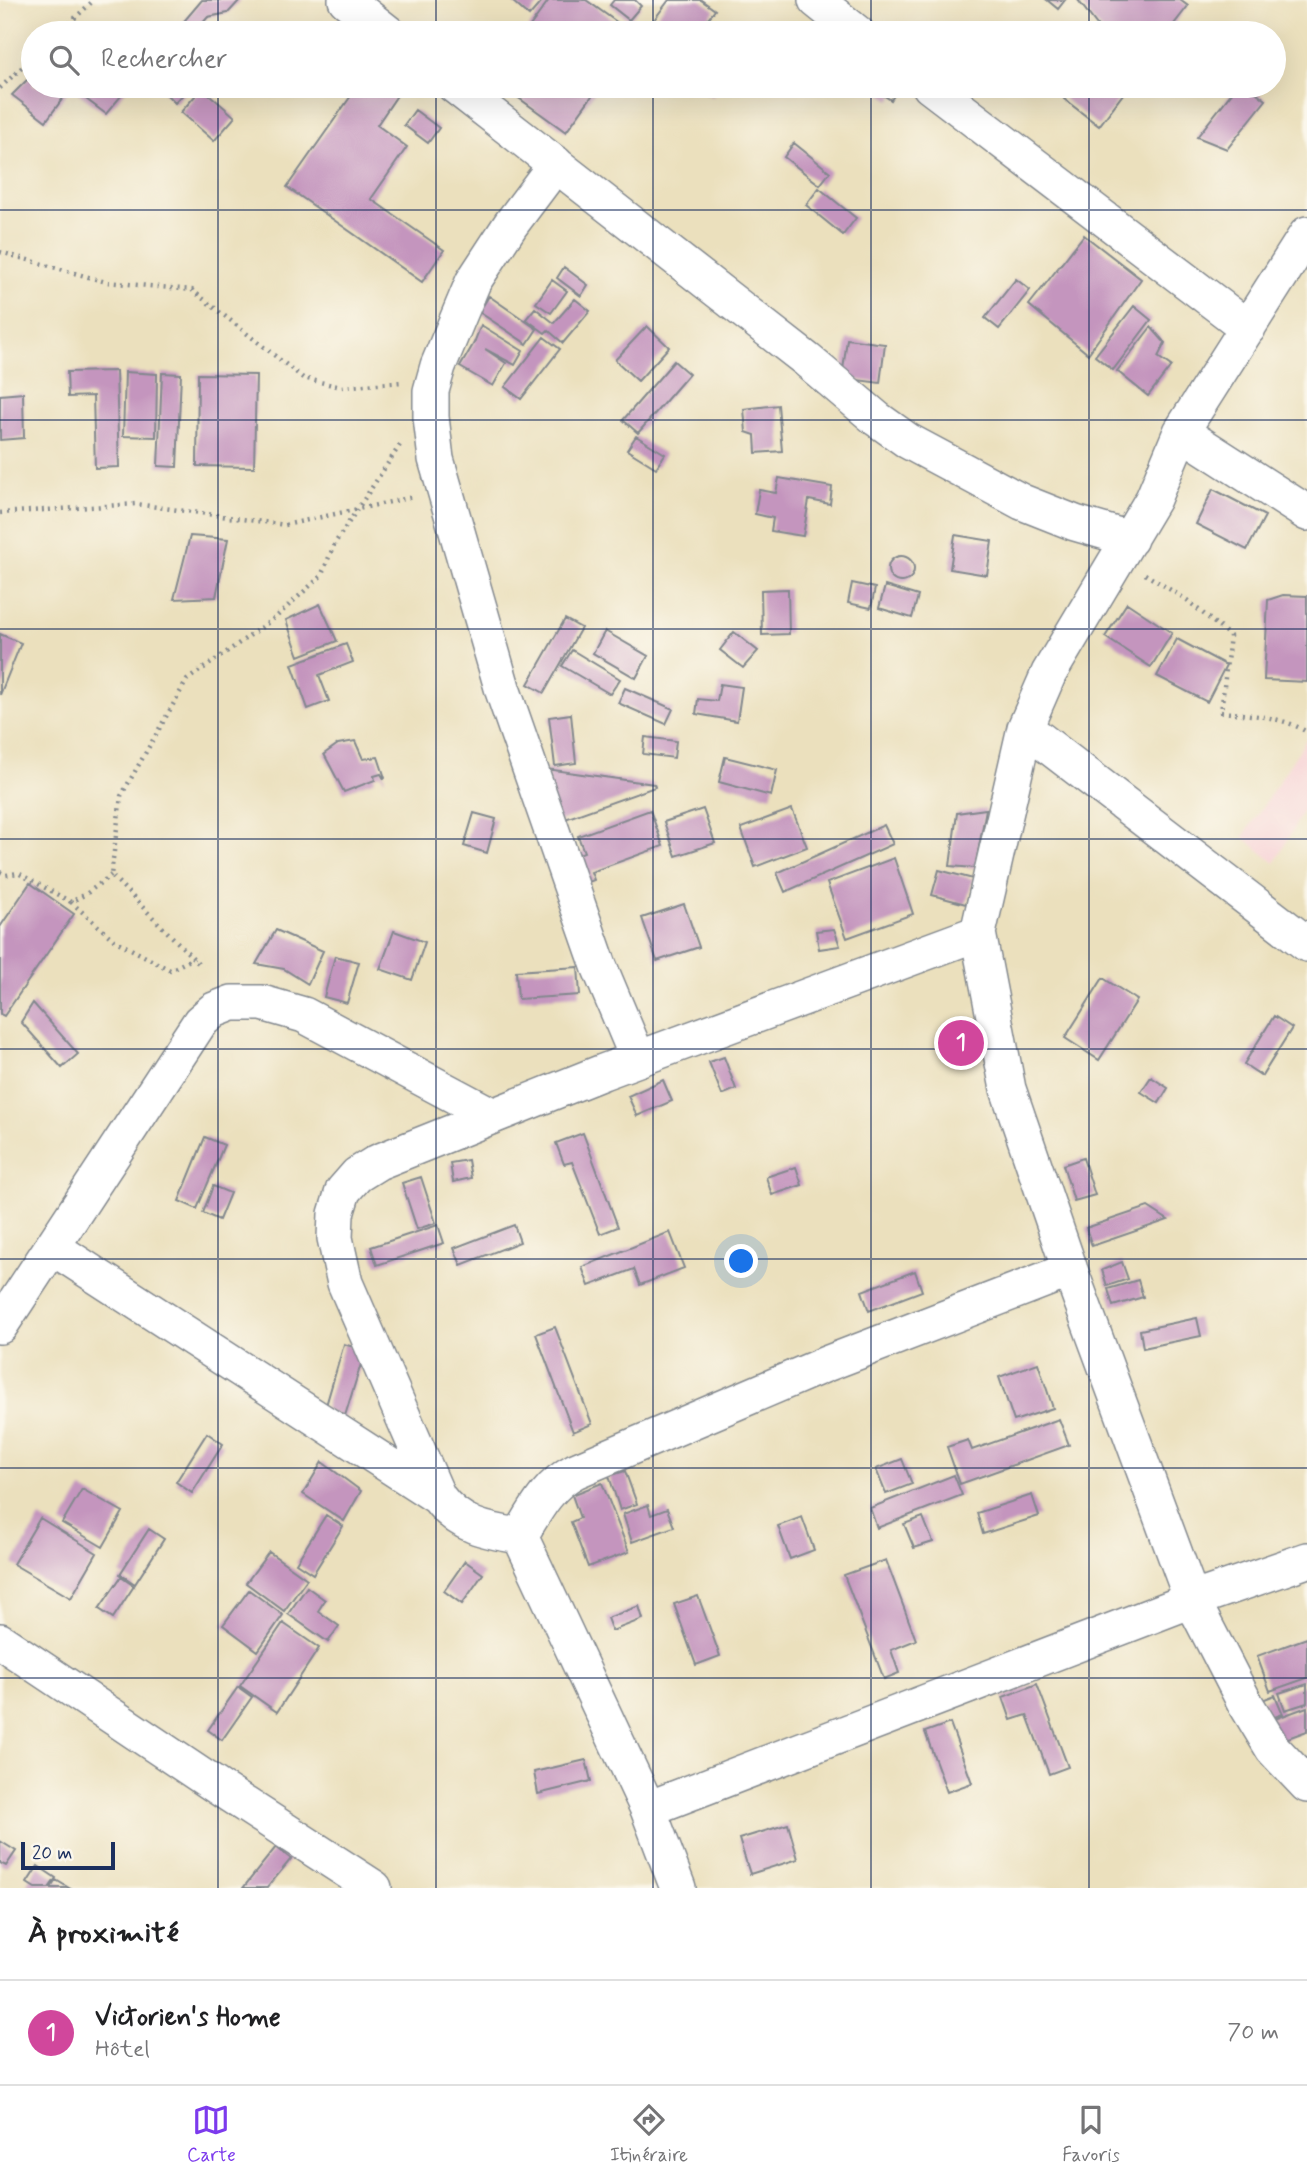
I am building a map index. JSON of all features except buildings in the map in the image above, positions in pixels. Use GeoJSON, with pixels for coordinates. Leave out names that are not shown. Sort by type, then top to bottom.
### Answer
{"type":"FeatureCollection","features":[{"type":"Feature","properties":{"kind":"street"},"geometry":{"type":"LineString","coordinates":[[346,0],[373,21]]}},
{"type":"Feature","properties":{"kind":"street"},"geometry":{"type":"LineString","coordinates":[[816,0],[843,21]]}},
{"type":"Feature","properties":{"kind":"street"},"geometry":{"type":"LineString","coordinates":[[471,98],[908,441],[1023,502],[1075,523],[1130,539]]}},
{"type":"Feature","properties":{"kind":"street"},"geometry":{"type":"LineString","coordinates":[[946,98],[1248,328]]}},
{"type":"Feature","properties":{"kind":"street"},"geometry":{"type":"LineString","coordinates":[[556,164],[511,224],[473,282],[438,366],[431,391],[431,418],[436,459],[503,691],[599,966],[638,1059]]}},
{"type":"Feature","properties":{"kind":"street"},"geometry":{"type":"LineString","coordinates":[[1307,234],[1181,432],[1153,499],[1049,673],[1025,728],[978,933],[1008,1089],[1070,1270],[1192,1600],[1244,1702],[1273,1749],[1307,1785]]}},
{"type":"Feature","properties":{"kind":"street"},"geometry":{"type":"LineString","coordinates":[[1181,432],[1307,513]]}},
{"type":"Feature","properties":{"kind":"street"},"geometry":{"type":"LineString","coordinates":[[1025,728],[1307,944]]}},
{"type":"Feature","properties":{"kind":"street"},"geometry":{"type":"LineString","coordinates":[[520,1536],[483,1530],[459,1519],[438,1497],[345,1283],[335,1238],[336,1214],[343,1191],[357,1175],[378,1162],[638,1059],[978,933]]}},
{"type":"Feature","properties":{"kind":"street"},"geometry":{"type":"LineString","coordinates":[[0,1326],[200,1022],[214,1010],[233,1003],[262,1003],[304,1015],[493,1116]]}},
{"type":"Feature","properties":{"kind":"street"},"geometry":{"type":"LineString","coordinates":[[52,1247],[438,1497]]}},
{"type":"Feature","properties":{"kind":"street"},"geometry":{"type":"LineString","coordinates":[[520,1536],[549,1491],[561,1479],[575,1471],[826,1364],[1070,1270]]}},
{"type":"Feature","properties":{"kind":"street"},"geometry":{"type":"LineString","coordinates":[[520,1536],[648,1809],[678,1888]]}},
{"type":"Feature","properties":{"kind":"street"},"geometry":{"type":"LineString","coordinates":[[648,1809],[1192,1600],[1307,1560]]}},
{"type":"Feature","properties":{"kind":"street"},"geometry":{"type":"LineString","coordinates":[[0,1641],[374,1888]]}},
{"type":"Feature","properties":{"kind":"path"},"geometry":{"type":"LineString","coordinates":[[72,21],[94,0]]}},
{"type":"Feature","properties":{"kind":"path"},"geometry":{"type":"LineString","coordinates":[[0,88],[21,68]]}},
{"type":"Feature","properties":{"kind":"path"},"geometry":{"type":"LineString","coordinates":[[0,252],[106,282],[192,290],[303,378],[341,387],[379,384],[409,381],[438,366]]}},
{"type":"Feature","properties":{"kind":"path"},"geometry":{"type":"LineString","coordinates":[[71,902],[111,875],[121,796],[187,680],[276,617],[321,576],[335,542],[400,446],[402,433]]}},
{"type":"Feature","properties":{"kind":"path"},"geometry":{"type":"LineString","coordinates":[[0,513],[136,504],[285,525],[418,496]]}},
{"type":"Feature","properties":{"kind":"path"},"geometry":{"type":"LineString","coordinates":[[1130,539],[1151,555],[1144,574],[1187,600],[1230,636],[1221,712],[1262,716],[1292,723],[1307,732]]}},
{"type":"Feature","properties":{"kind":"path"},"geometry":{"type":"LineString","coordinates":[[0,872],[6,875],[18,873],[71,902],[114,940],[170,970],[196,961],[111,875]]}},
{"type":"Feature","properties":{"kind":"shaded area"},"geometry":{"type":"Polygon","coordinates":[[[1307,738],[1307,803],[1275,863],[1243,837],[1307,738]]]}},
{"type":"Feature","properties":{"kind":"place","name":"Victorien's Home"},"geometry":{"type":"Point","coordinates":[961,1043]}}]}
